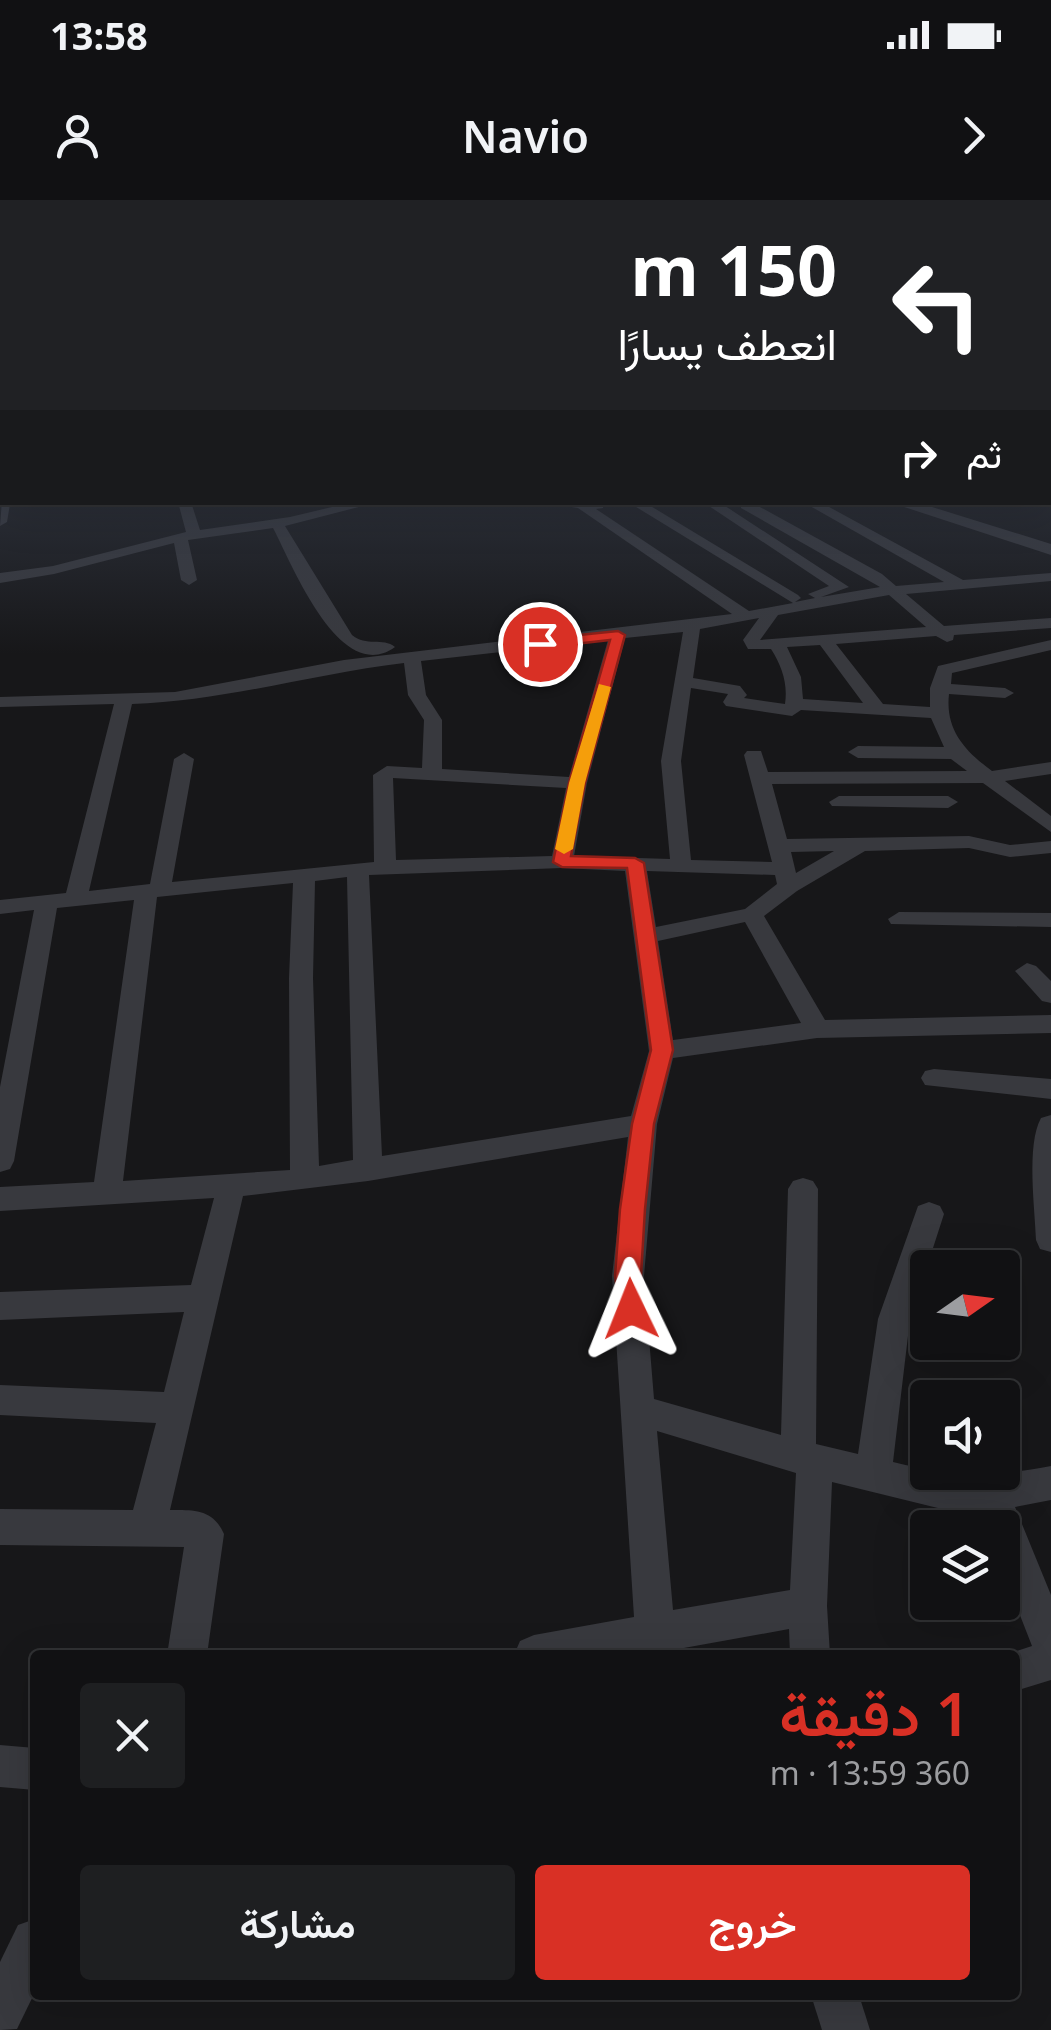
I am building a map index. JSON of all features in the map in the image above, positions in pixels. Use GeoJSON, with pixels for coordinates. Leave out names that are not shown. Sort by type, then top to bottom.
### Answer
{"type":"FeatureCollection","features":[{"type":"Feature","properties":{"kind":"street"},"geometry":{"type":"LineString","coordinates":[[184,505],[189,580]]}},
{"type":"Feature","properties":{"kind":"street"},"geometry":{"type":"LineString","coordinates":[[0,578],[54,570],[249,520],[278,523],[359,505]]}},
{"type":"Feature","properties":{"kind":"street"},"geometry":{"type":"LineString","coordinates":[[569,505],[592,505]]}},
{"type":"Feature","properties":{"kind":"street"},"geometry":{"type":"LineString","coordinates":[[639,505],[793,598]]}},
{"type":"Feature","properties":{"kind":"street"},"geometry":{"type":"LineString","coordinates":[[0,702],[175,697],[291,674],[412,657],[692,626],[841,586],[714,505]]}},
{"type":"Feature","properties":{"kind":"street"},"geometry":{"type":"LineString","coordinates":[[748,505],[895,590],[973,663]]}},
{"type":"Feature","properties":{"kind":"street"},"geometry":{"type":"LineString","coordinates":[[814,505],[962,586]]}},
{"type":"Feature","properties":{"kind":"street"},"geometry":{"type":"LineString","coordinates":[[907,505],[1051,550]]}},
{"type":"Feature","properties":{"kind":"street"},"geometry":{"type":"LineString","coordinates":[[584,507],[740,612]]}},
{"type":"Feature","properties":{"kind":"street"},"geometry":{"type":"LineString","coordinates":[[278,523],[317,596],[349,643],[357,647],[773,611],[895,590],[1047,581]]}},
{"type":"Feature","properties":{"kind":"street"},"geometry":{"type":"LineString","coordinates":[[773,611],[751,640],[757,646],[1051,624]]}},
{"type":"Feature","properties":{"kind":"street"},"geometry":{"type":"LineString","coordinates":[[681,866],[671,762],[692,626]]}},
{"type":"Feature","properties":{"kind":"street"},"geometry":{"type":"LineString","coordinates":[[562,862],[577,783],[618,635]]}},
{"type":"Feature","properties":{"kind":"street"},"geometry":{"type":"LineString","coordinates":[[825,641],[878,710]]}},
{"type":"Feature","properties":{"kind":"street"},"geometry":{"type":"LineString","coordinates":[[682,680],[734,690],[738,696],[732,702],[790,711],[795,704],[791,668],[776,644]]}},
{"type":"Feature","properties":{"kind":"street"},"geometry":{"type":"LineString","coordinates":[[970,842],[940,778],[946,754],[938,712],[944,670],[1051,645]]}},
{"type":"Feature","properties":{"kind":"street"},"geometry":{"type":"LineString","coordinates":[[412,657],[417,695],[433,720],[432,773]]}},
{"type":"Feature","properties":{"kind":"street"},"geometry":{"type":"LineString","coordinates":[[939,688],[1005,693]]}},
{"type":"Feature","properties":{"kind":"street"},"geometry":{"type":"LineString","coordinates":[[76,898],[124,701]]}},
{"type":"Feature","properties":{"kind":"street"},"geometry":{"type":"LineString","coordinates":[[795,704],[938,712]]}},
{"type":"Feature","properties":{"kind":"street"},"geometry":{"type":"LineString","coordinates":[[858,752],[946,754],[991,778],[1046,816]]}},
{"type":"Feature","properties":{"kind":"street"},"geometry":{"type":"LineString","coordinates":[[754,755],[786,877]]}},
{"type":"Feature","properties":{"kind":"street"},"geometry":{"type":"LineString","coordinates":[[107,1194],[154,889],[184,759]]}},
{"type":"Feature","properties":{"kind":"street"},"geometry":{"type":"LineString","coordinates":[[760,778],[991,778],[1051,768]]}},
{"type":"Feature","properties":{"kind":"street"},"geometry":{"type":"LineString","coordinates":[[385,866],[384,773],[577,783]]}},
{"type":"Feature","properties":{"kind":"street"},"geometry":{"type":"LineString","coordinates":[[838,802],[948,802]]}},
{"type":"Feature","properties":{"kind":"street"},"geometry":{"type":"LineString","coordinates":[[776,846],[970,842],[1010,851],[1051,847]]}},
{"type":"Feature","properties":{"kind":"street"},"geometry":{"type":"LineString","coordinates":[[646,936],[752,914],[786,877],[862,844]]}},
{"type":"Feature","properties":{"kind":"street"},"geometry":{"type":"LineString","coordinates":[[635,863],[662,1050],[643,1124],[628,1276],[655,1632]]}},
{"type":"Feature","properties":{"kind":"street"},"geometry":{"type":"LineString","coordinates":[[0,907],[385,866],[635,863],[786,877]]}},
{"type":"Feature","properties":{"kind":"street"},"geometry":{"type":"LineString","coordinates":[[358,869],[368,1170]]}},
{"type":"Feature","properties":{"kind":"street"},"geometry":{"type":"LineString","coordinates":[[304,874],[301,978],[305,1179]]}},
{"type":"Feature","properties":{"kind":"street"},"geometry":{"type":"LineString","coordinates":[[0,1160],[47,901]]}},
{"type":"Feature","properties":{"kind":"street"},"geometry":{"type":"LineString","coordinates":[[752,914],[817,1029]]}},
{"type":"Feature","properties":{"kind":"street"},"geometry":{"type":"LineString","coordinates":[[899,919],[1051,920]]}},
{"type":"Feature","properties":{"kind":"street"},"geometry":{"type":"LineString","coordinates":[[1027,971],[1051,995]]}},
{"type":"Feature","properties":{"kind":"street"},"geometry":{"type":"LineString","coordinates":[[662,1050],[817,1029],[1051,1024]]}},
{"type":"Feature","properties":{"kind":"street"},"geometry":{"type":"LineString","coordinates":[[934,1078],[1051,1089]]}},
{"type":"Feature","properties":{"kind":"street"},"geometry":{"type":"LineString","coordinates":[[3,1208],[107,1194],[305,1179],[643,1124]]}},
{"type":"Feature","properties":{"kind":"street"},"geometry":{"type":"LineString","coordinates":[[1051,1125],[1051,1239]]}},
{"type":"Feature","properties":{"kind":"street"},"geometry":{"type":"LineString","coordinates":[[146,1529],[231,1186]]}},
{"type":"Feature","properties":{"kind":"street"},"geometry":{"type":"LineString","coordinates":[[803,1188],[810,1650]]}},
{"type":"Feature","properties":{"kind":"street"},"geometry":{"type":"LineString","coordinates":[[874,1476],[894,1318],[928,1214]]}},
{"type":"Feature","properties":{"kind":"street"},"geometry":{"type":"LineString","coordinates":[[0,1306],[204,1298]]}},
{"type":"Feature","properties":{"kind":"street"},"geometry":{"type":"LineString","coordinates":[[0,1400],[175,1408]]}},
{"type":"Feature","properties":{"kind":"street"},"geometry":{"type":"LineString","coordinates":[[638,1410],[807,1459],[950,1493],[992,1494],[1051,1483]]}},
{"type":"Feature","properties":{"kind":"street"},"geometry":{"type":"LineString","coordinates":[[992,1494],[1051,1644]]}},
{"type":"Feature","properties":{"kind":"street"},"geometry":{"type":"LineString","coordinates":[[0,1526],[197,1528],[205,1534],[188,1650]]}},
{"type":"Feature","properties":{"kind":"street"},"geometry":{"type":"LineString","coordinates":[[560,1650],[808,1606]]}},
{"type":"Feature","properties":{"kind":"street"},"geometry":{"type":"LineString","coordinates":[[1020,1669],[1051,1660]]}},
{"type":"Feature","properties":{"kind":"street"},"geometry":{"type":"LineString","coordinates":[[0,1766],[30,1769]]}},
{"type":"Feature","properties":{"kind":"street"},"geometry":{"type":"LineString","coordinates":[[0,2012],[30,1952]]}},
{"type":"Feature","properties":{"kind":"street"},"geometry":{"type":"LineString","coordinates":[[837,2000],[846,2030]]}},
{"type":"Feature","properties":{"kind":"slow traffic"},"geometry":{"type":"LineString","coordinates":[[564,849],[577,783],[604,687]]}},
{"type":"Feature","properties":{"kind":"route"},"geometry":{"type":"LineString","coordinates":[[540,644],[618,635],[577,783],[562,862],[635,863],[662,1050],[643,1124],[632,1209],[628,1276],[631,1309]]}}]}
